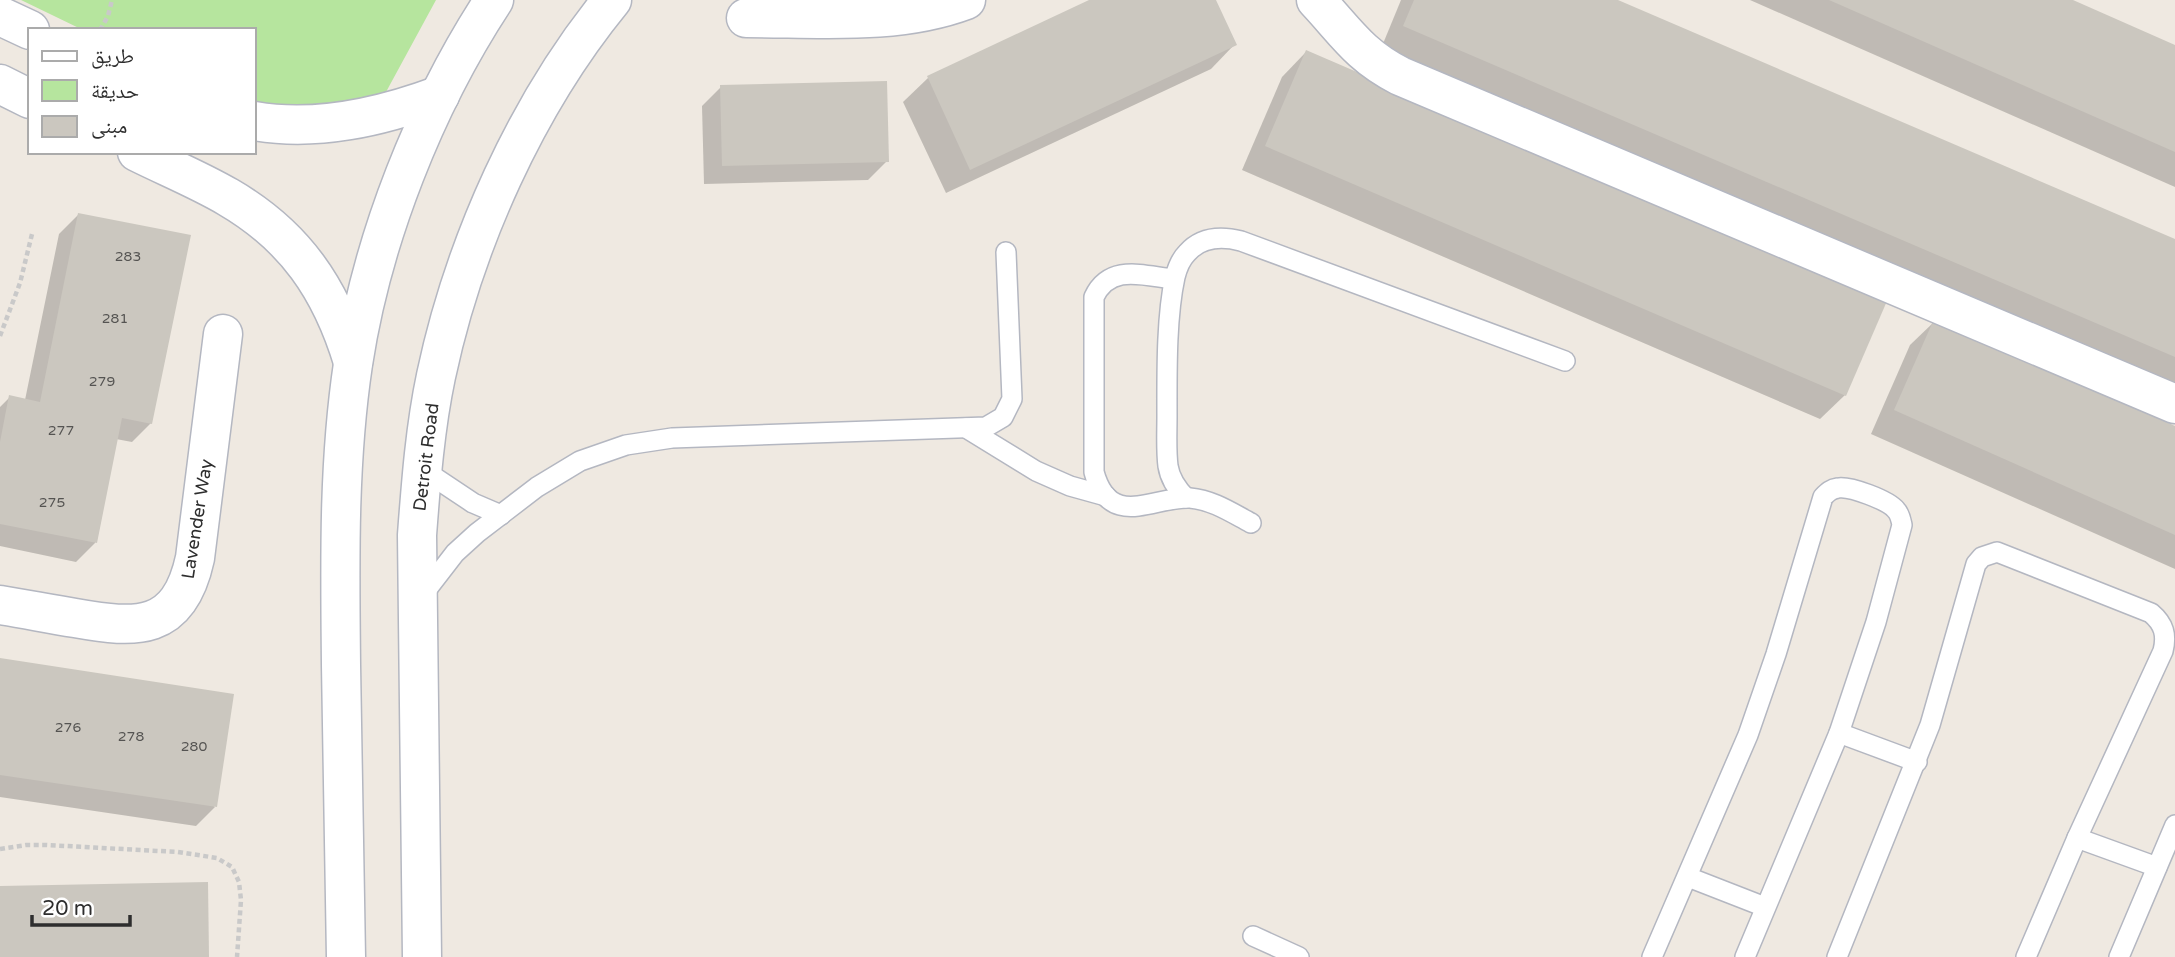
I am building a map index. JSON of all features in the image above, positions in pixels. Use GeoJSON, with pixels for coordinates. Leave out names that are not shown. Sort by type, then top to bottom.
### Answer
{"type":"FeatureCollection","features":[{"type":"Feature","properties":{"kind":"street"},"geometry":{"type":"LineString","coordinates":[[346,957],[340,542],[343,445],[353,362],[364,308],[384,236],[412,159],[440,95],[494,0]]}},
{"type":"Feature","properties":{"kind":"street","name":"Detroit Road"},"geometry":{"type":"LineString","coordinates":[[422,957],[417,534],[422,469],[436,377],[459,287],[493,200],[537,110],[592,25],[612,0]]}},
{"type":"Feature","properties":{"kind":"street"},"geometry":{"type":"LineString","coordinates":[[746,18],[891,17],[947,7],[966,0]]}},
{"type":"Feature","properties":{"kind":"street"},"geometry":{"type":"LineString","coordinates":[[1316,0],[1339,17],[1380,65],[1400,76],[2175,404]]}},
{"type":"Feature","properties":{"kind":"street"},"geometry":{"type":"LineString","coordinates":[[0,16],[28,29]]}},
{"type":"Feature","properties":{"kind":"street"},"geometry":{"type":"LineString","coordinates":[[0,84],[28,98]]}},
{"type":"Feature","properties":{"kind":"street"},"geometry":{"type":"LineString","coordinates":[[256,121],[303,124],[339,122],[396,110],[440,95]]}},
{"type":"Feature","properties":{"kind":"street"},"geometry":{"type":"LineString","coordinates":[[141,154],[226,195],[276,231],[298,253],[332,304],[353,362]]}},
{"type":"Feature","properties":{"kind":"street","name":"Lavender Way"},"geometry":{"type":"LineString","coordinates":[[0,605],[128,625],[151,620],[177,602],[186,589],[195,558],[223,334]]}},
{"type":"Feature","properties":{"kind":"lane"},"geometry":{"type":"LineString","coordinates":[[1186,498],[1172,480],[1167,453],[1167,392],[1174,279],[1178,265],[1187,253],[1212,238],[1227,237],[1254,245],[1565,361]]}},
{"type":"Feature","properties":{"kind":"lane"},"geometry":{"type":"LineString","coordinates":[[418,601],[455,553],[537,487],[580,461],[626,445],[672,438],[986,427],[1003,416],[1012,399],[1006,252]]}},
{"type":"Feature","properties":{"kind":"lane"},"geometry":{"type":"LineString","coordinates":[[1174,279],[1116,275],[1106,280],[1094,297],[1094,472],[1098,485],[1106,496],[1117,504],[1144,507],[1186,498],[1202,500],[1251,523]]}},
{"type":"Feature","properties":{"kind":"lane"},"geometry":{"type":"LineString","coordinates":[[966,428],[1036,471],[1070,486],[1106,496]]}},
{"type":"Feature","properties":{"kind":"lane"},"geometry":{"type":"LineString","coordinates":[[422,469],[473,503],[501,515]]}},
{"type":"Feature","properties":{"kind":"lane"},"geometry":{"type":"LineString","coordinates":[[1653,957],[1748,735],[1776,654],[1819,506],[1823,497],[1831,490],[1841,487],[1895,507],[1902,525],[1876,622],[1839,733],[1745,957]]}},
{"type":"Feature","properties":{"kind":"lane"},"geometry":{"type":"LineString","coordinates":[[1838,957],[1930,725],[1973,572],[1982,557],[1989,553],[2005,554],[2151,613],[2163,626],[2165,634],[2163,651],[2026,957]]}},
{"type":"Feature","properties":{"kind":"lane"},"geometry":{"type":"LineString","coordinates":[[1839,733],[1916,762]]}},
{"type":"Feature","properties":{"kind":"lane"},"geometry":{"type":"LineString","coordinates":[[2119,957],[2175,825]]}},
{"type":"Feature","properties":{"kind":"lane"},"geometry":{"type":"LineString","coordinates":[[2077,838],[2157,867]]}},
{"type":"Feature","properties":{"kind":"lane"},"geometry":{"type":"LineString","coordinates":[[1688,877],[1765,908]]}},
{"type":"Feature","properties":{"kind":"lane"},"geometry":{"type":"LineString","coordinates":[[1253,936],[1299,957]]}},
{"type":"Feature","properties":{"kind":"path"},"geometry":{"type":"LineString","coordinates":[[101,28],[112,0]]}},
{"type":"Feature","properties":{"kind":"path"},"geometry":{"type":"LineString","coordinates":[[0,336],[20,283],[32,234]]}},
{"type":"Feature","properties":{"kind":"path"},"geometry":{"type":"LineString","coordinates":[[0,849],[47,845],[178,852],[217,858],[232,867],[239,882],[241,900],[237,957]]}},
{"type":"Feature","properties":{"kind":"green space"},"geometry":{"type":"Polygon","coordinates":[[[21,0],[436,0],[386,92],[319,109],[256,102],[256,28],[79,28],[21,0]]]}},
{"type":"Feature","properties":{"kind":"building"},"geometry":{"type":"Polygon","coordinates":[[[1089,0],[1216,0],[1237,45],[970,170],[927,76],[1089,0]]]}},
{"type":"Feature","properties":{"kind":"building"},"geometry":{"type":"Polygon","coordinates":[[[1414,0],[1618,0],[2175,239],[2175,357],[1403,26],[1414,0]]]}},
{"type":"Feature","properties":{"kind":"building"},"geometry":{"type":"Polygon","coordinates":[[[1829,0],[2073,0],[2175,45],[2175,152],[1829,0]]]}},
{"type":"Feature","properties":{"kind":"building"},"geometry":{"type":"Polygon","coordinates":[[[1306,50],[1887,301],[1846,396],[1265,146],[1306,50]]]}},
{"type":"Feature","properties":{"kind":"building"},"geometry":{"type":"Polygon","coordinates":[[[887,81],[889,162],[722,166],[720,85],[887,81]]]}},
{"type":"Feature","properties":{"kind":"building"},"geometry":{"type":"Polygon","coordinates":[[[78,213],[191,235],[152,424],[122,418],[97,543],[0,524],[0,442],[9,395],[40,402],[78,213]]]}},
{"type":"Feature","properties":{"kind":"building"},"geometry":{"type":"Polygon","coordinates":[[[1934,319],[2175,426],[2175,535],[1894,410],[1934,319]]]}},
{"type":"Feature","properties":{"kind":"building"},"geometry":{"type":"Polygon","coordinates":[[[0,658],[234,694],[217,807],[0,775],[0,658]]]}},
{"type":"Feature","properties":{"kind":"building"},"geometry":{"type":"Polygon","coordinates":[[[208,882],[209,957],[0,957],[0,886],[208,882]]]}}]}
